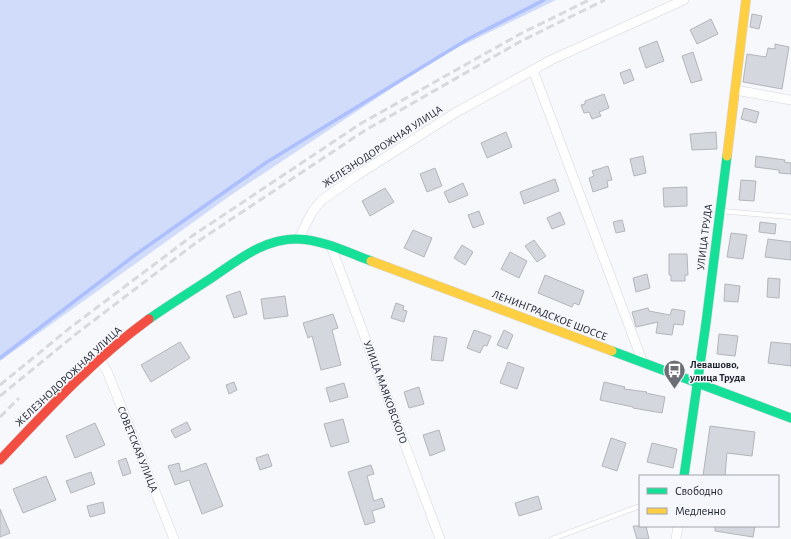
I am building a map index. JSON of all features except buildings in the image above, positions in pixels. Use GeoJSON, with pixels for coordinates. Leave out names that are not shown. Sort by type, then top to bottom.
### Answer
{"type":"FeatureCollection","features":[{"type":"Feature","properties":{"kind":"street","name":"ЖЕЛЕЗНОДОРОЖНАЯ УЛИЦА"},"geometry":{"type":"LineString","coordinates":[[0,460],[44,412],[130,334],[165,308],[251,252],[276,241],[299,238],[304,225],[322,200],[350,180],[455,113],[551,60],[684,0]]}},
{"type":"Feature","properties":{"kind":"street","name":"УЛИЦА ТРУДА"},"geometry":{"type":"LineString","coordinates":[[684,475],[720,211],[746,0]]}},
{"type":"Feature","properties":{"kind":"street"},"geometry":{"type":"LineString","coordinates":[[533,70],[643,363]]}},
{"type":"Feature","properties":{"kind":"street"},"geometry":{"type":"LineString","coordinates":[[735,90],[791,100]]}},
{"type":"Feature","properties":{"kind":"street","name":"ЛЕНИНГРАДСКОЕ ШОССЕ"},"geometry":{"type":"LineString","coordinates":[[299,238],[331,246],[791,418]]}},
{"type":"Feature","properties":{"kind":"street","name":"УЛИЦА МАЯКОВСКОГО"},"geometry":{"type":"LineString","coordinates":[[331,246],[440,539]]}},
{"type":"Feature","properties":{"kind":"street","name":"СОВЕТСКАЯ УЛИЦА"},"geometry":{"type":"LineString","coordinates":[[100,360],[107,371],[174,539]]}},
{"type":"Feature","properties":{"kind":"street"},"geometry":{"type":"LineString","coordinates":[[776,412],[791,414]]}},
{"type":"Feature","properties":{"kind":"street"},"geometry":{"type":"LineString","coordinates":[[676,539],[678,527]]}},
{"type":"Feature","properties":{"kind":"lane"},"geometry":{"type":"LineString","coordinates":[[720,211],[791,217]]}},
{"type":"Feature","properties":{"kind":"lane"},"geometry":{"type":"LineString","coordinates":[[552,539],[639,506]]}},
{"type":"Feature","properties":{"kind":"shaded area"},"geometry":{"type":"Polygon","coordinates":[[[0,0],[556,0],[440,56],[231,195],[0,361],[0,0]]]}},
{"type":"Feature","properties":{"kind":"waterway"},"geometry":{"type":"LineString","coordinates":[[0,358],[135,255],[267,162],[468,39],[544,0]]}},
{"type":"Feature","properties":{"kind":"railway"},"geometry":{"type":"LineString","coordinates":[[0,385],[71,327],[192,236],[360,124],[520,34],[589,0]]}},
{"type":"Feature","properties":{"kind":"railway"},"geometry":{"type":"LineString","coordinates":[[0,396],[76,334],[197,242],[364,131],[523,40],[605,0]]}},
{"type":"Feature","properties":{"kind":"railway"},"geometry":{"type":"LineString","coordinates":[[0,417],[19,398]]}},
{"type":"Feature","properties":{"kind":"traffic: fast"},"geometry":{"type":"LineString","coordinates":[[684,475],[706,323],[727,156]]}},
{"type":"Feature","properties":{"kind":"traffic: fast"},"geometry":{"type":"LineString","coordinates":[[149,319],[241,258],[262,246],[274,242],[298,239],[307,240],[335,247],[371,261]]}},
{"type":"Feature","properties":{"kind":"traffic: fast"},"geometry":{"type":"LineString","coordinates":[[612,351],[791,418]]}},
{"type":"Feature","properties":{"kind":"traffic: slow"},"geometry":{"type":"LineString","coordinates":[[727,156],[746,0]]}},
{"type":"Feature","properties":{"kind":"traffic: slow"},"geometry":{"type":"LineString","coordinates":[[371,261],[612,351]]}},
{"type":"Feature","properties":{"kind":"traffic: jam"},"geometry":{"type":"LineString","coordinates":[[0,460],[53,404],[90,368],[129,334],[149,319]]}},
{"type":"Feature","properties":{"kind":"place","name":"Левашово, улица Труда"},"geometry":{"type":"Point","coordinates":[675,390]}}]}
